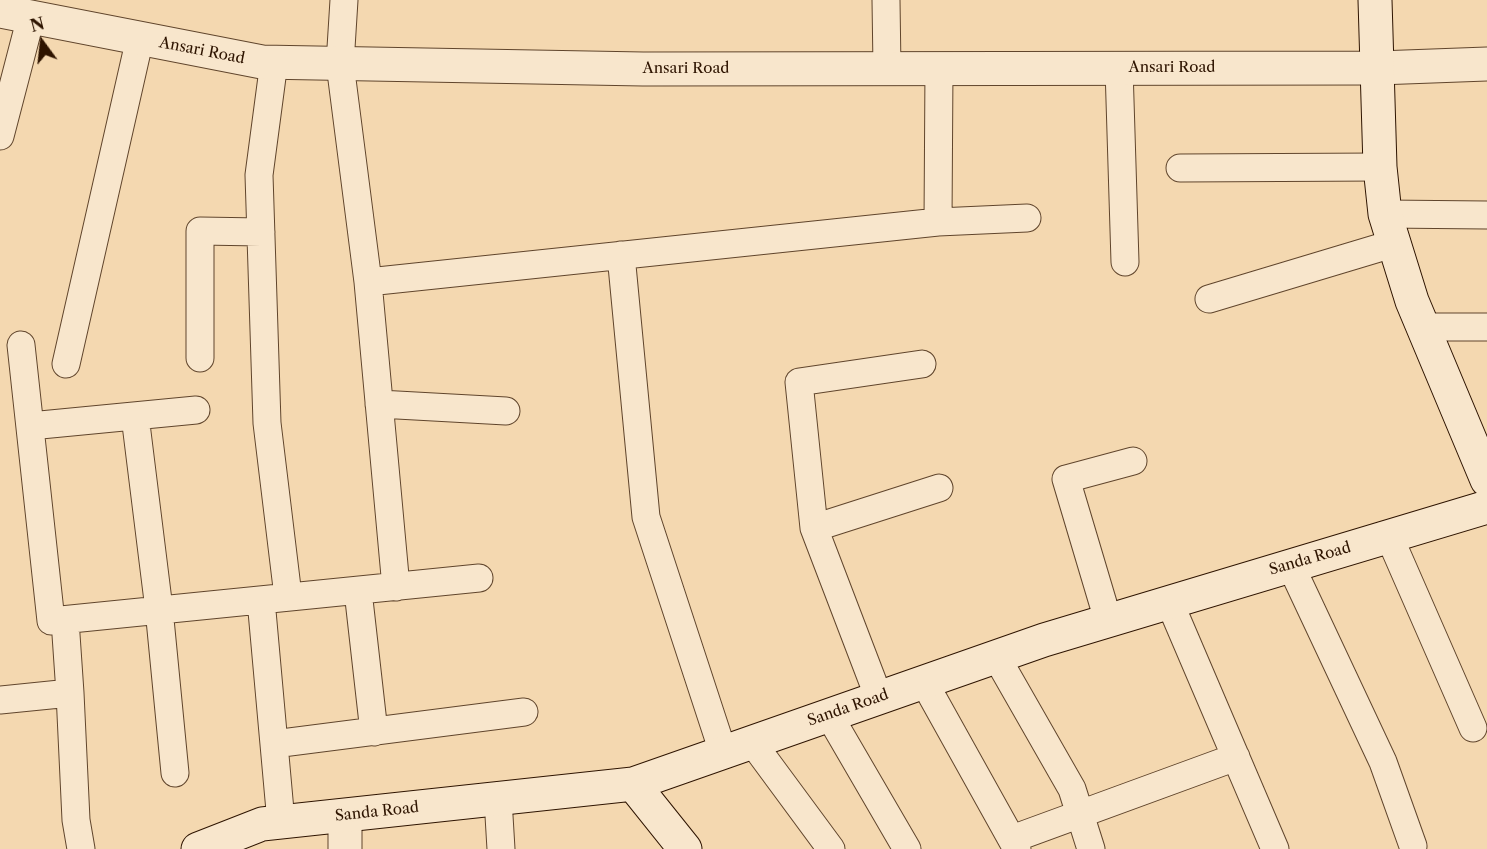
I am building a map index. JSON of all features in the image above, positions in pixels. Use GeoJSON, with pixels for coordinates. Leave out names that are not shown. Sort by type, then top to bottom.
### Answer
{"type":"FeatureCollection","features":[{"type":"Feature","properties":{"kind":"main road"},"geometry":{"type":"LineString","coordinates":[[1375,0],[1380,167],[1388,229],[1423,327],[1475,424],[1487,480]]}},
{"type":"Feature","properties":{"kind":"main road","name":"Ansari Road"},"geometry":{"type":"LineString","coordinates":[[15,14],[262,62],[643,69],[1378,68],[1487,64]]}},
{"type":"Feature","properties":{"kind":"main road","name":"Sanda Road"},"geometry":{"type":"LineString","coordinates":[[198,849],[262,824],[633,784],[996,656],[1290,564],[1487,507]]}},
{"type":"Feature","properties":{"kind":"main road"},"geometry":{"type":"LineString","coordinates":[[633,784],[685,849]]}},
{"type":"Feature","properties":{"kind":"main road"},"geometry":{"type":"LineString","coordinates":[[345,816],[345,849]]}},
{"type":"Feature","properties":{"kind":"street"},"geometry":{"type":"LineString","coordinates":[[344,0],[340,64],[368,282],[396,586]]}},
{"type":"Feature","properties":{"kind":"street"},"geometry":{"type":"LineString","coordinates":[[886,0],[887,68]]}},
{"type":"Feature","properties":{"kind":"street"},"geometry":{"type":"LineString","coordinates":[[0,136],[15,14]]}},
{"type":"Feature","properties":{"kind":"street"},"geometry":{"type":"LineString","coordinates":[[66,364],[140,38]]}},
{"type":"Feature","properties":{"kind":"street"},"geometry":{"type":"LineString","coordinates":[[274,62],[259,175],[267,423],[288,596]]}},
{"type":"Feature","properties":{"kind":"street"},"geometry":{"type":"LineString","coordinates":[[938,222],[939,68]]}},
{"type":"Feature","properties":{"kind":"street"},"geometry":{"type":"LineString","coordinates":[[1119,68],[1125,262]]}},
{"type":"Feature","properties":{"kind":"street"},"geometry":{"type":"LineString","coordinates":[[1180,168],[1380,167]]}},
{"type":"Feature","properties":{"kind":"street"},"geometry":{"type":"LineString","coordinates":[[1209,300],[1388,229],[1487,214]]}},
{"type":"Feature","properties":{"kind":"street"},"geometry":{"type":"LineString","coordinates":[[368,282],[938,222],[1027,218]]}},
{"type":"Feature","properties":{"kind":"street"},"geometry":{"type":"LineString","coordinates":[[200,358],[200,231],[261,232]]}},
{"type":"Feature","properties":{"kind":"street"},"geometry":{"type":"LineString","coordinates":[[621,255],[646,517],[738,747],[831,849]]}},
{"type":"Feature","properties":{"kind":"street"},"geometry":{"type":"LineString","coordinates":[[1423,327],[1487,327]]}},
{"type":"Feature","properties":{"kind":"street"},"geometry":{"type":"LineString","coordinates":[[21,345],[51,621],[479,578]]}},
{"type":"Feature","properties":{"kind":"street"},"geometry":{"type":"LineString","coordinates":[[879,698],[814,528],[799,382],[922,364]]}},
{"type":"Feature","properties":{"kind":"street"},"geometry":{"type":"LineString","coordinates":[[379,404],[506,411]]}},
{"type":"Feature","properties":{"kind":"street"},"geometry":{"type":"LineString","coordinates":[[30,426],[196,410]]}},
{"type":"Feature","properties":{"kind":"street"},"geometry":{"type":"LineString","coordinates":[[135,416],[159,609],[175,773]]}},
{"type":"Feature","properties":{"kind":"street"},"geometry":{"type":"LineString","coordinates":[[1108,620],[1066,479],[1133,461]]}},
{"type":"Feature","properties":{"kind":"street"},"geometry":{"type":"LineString","coordinates":[[814,528],[939,488]]}},
{"type":"Feature","properties":{"kind":"street"},"geometry":{"type":"LineString","coordinates":[[1389,536],[1473,728]]}},
{"type":"Feature","properties":{"kind":"street"},"geometry":{"type":"LineString","coordinates":[[1290,564],[1383,762],[1413,846]]}},
{"type":"Feature","properties":{"kind":"street"},"geometry":{"type":"LineString","coordinates":[[358,591],[374,732]]}},
{"type":"Feature","properties":{"kind":"street"},"geometry":{"type":"LineString","coordinates":[[261,600],[281,822]]}},
{"type":"Feature","properties":{"kind":"street"},"geometry":{"type":"LineString","coordinates":[[1169,601],[1275,849]]}},
{"type":"Feature","properties":{"kind":"street"},"geometry":{"type":"LineString","coordinates":[[65,620],[76,820],[81,849]]}},
{"type":"Feature","properties":{"kind":"street"},"geometry":{"type":"LineString","coordinates":[[996,656],[1072,789],[1091,849]]}},
{"type":"Feature","properties":{"kind":"street"},"geometry":{"type":"LineString","coordinates":[[924,682],[1015,844],[1080,814],[1236,757]]}},
{"type":"Feature","properties":{"kind":"street"},"geometry":{"type":"LineString","coordinates":[[0,700],[70,693]]}},
{"type":"Feature","properties":{"kind":"street"},"geometry":{"type":"LineString","coordinates":[[274,744],[524,712]]}},
{"type":"Feature","properties":{"kind":"street"},"geometry":{"type":"LineString","coordinates":[[829,715],[907,849]]}},
{"type":"Feature","properties":{"kind":"street"},"geometry":{"type":"LineString","coordinates":[[498,800],[501,849]]}}]}
